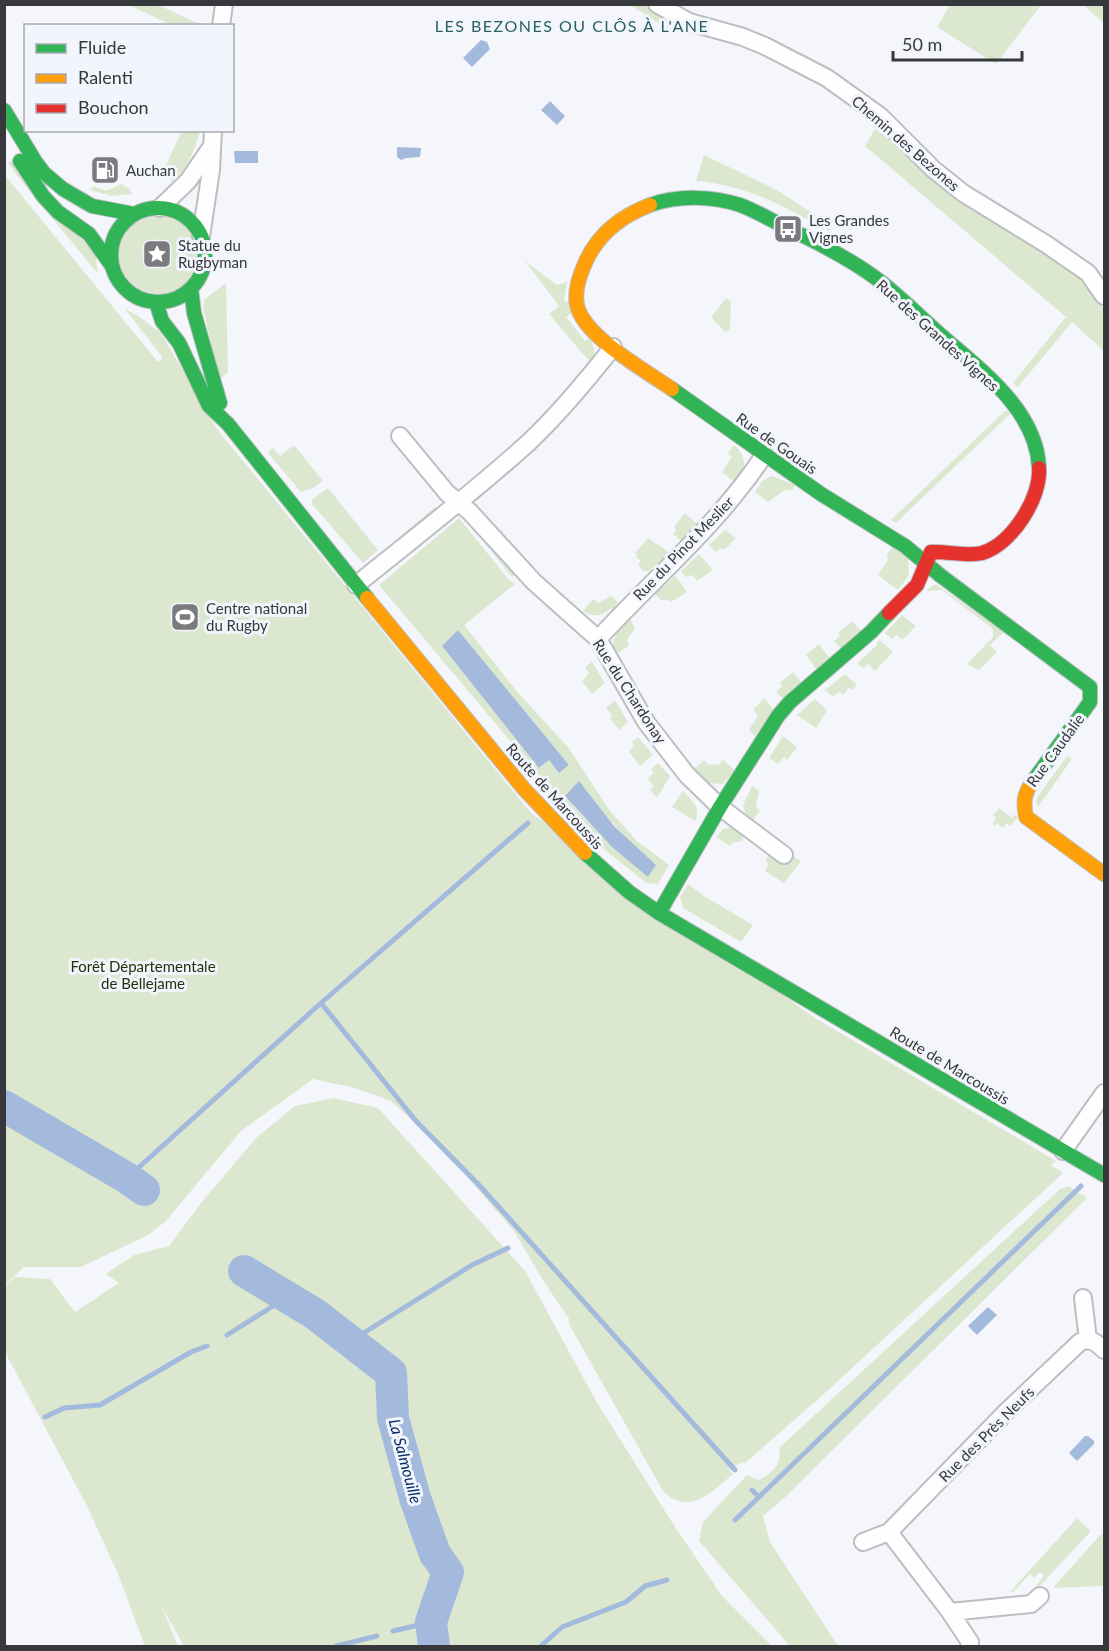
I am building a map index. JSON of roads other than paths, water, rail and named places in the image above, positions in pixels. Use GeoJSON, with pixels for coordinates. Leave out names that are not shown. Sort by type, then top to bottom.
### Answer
{"type":"FeatureCollection","features":[{"type":"Feature","properties":{"kind":"street"},"geometry":{"type":"LineString","coordinates":[[221,24],[224,4]]}},
{"type":"Feature","properties":{"kind":"street","name":"Chemin des Bezones"},"geometry":{"type":"LineString","coordinates":[[657,4],[689,22],[743,37],[765,46],[827,78],[880,116],[933,169],[963,193],[1088,273],[1104,296]]}},
{"type":"Feature","properties":{"kind":"street"},"geometry":{"type":"LineString","coordinates":[[4,110],[35,161],[63,189],[92,206],[134,214]]}},
{"type":"Feature","properties":{"kind":"street"},"geometry":{"type":"LineString","coordinates":[[4,137],[43,196],[58,212],[89,234],[112,266],[118,280],[128,292],[141,299],[156,302],[169,301],[181,296],[191,288],[200,276],[204,261],[201,236],[194,225],[173,210],[160,208],[142,210],[122,224],[114,236],[111,251],[112,266]]}},
{"type":"Feature","properties":{"kind":"street"},"geometry":{"type":"LineString","coordinates":[[160,208],[188,181],[213,138]]}},
{"type":"Feature","properties":{"kind":"street"},"geometry":{"type":"LineString","coordinates":[[201,236],[211,170],[213,138]]}},
{"type":"Feature","properties":{"kind":"street","name":"Rue des Grandes Vignes"},"geometry":{"type":"LineString","coordinates":[[613,347],[596,336],[579,315],[575,301],[579,281],[587,260],[606,231],[634,213],[656,204],[680,198],[702,197],[726,200],[793,231],[867,272],[884,284],[998,385],[1032,433],[1038,448],[1041,463],[1040,481],[1035,498],[1027,513],[1010,532],[990,550],[964,555],[931,552],[925,562]]}},
{"type":"Feature","properties":{"kind":"street"},"geometry":{"type":"LineString","coordinates":[[191,288],[200,339],[228,424]]}},
{"type":"Feature","properties":{"kind":"street"},"geometry":{"type":"LineString","coordinates":[[156,302],[162,321],[179,343],[209,406],[228,424]]}},
{"type":"Feature","properties":{"kind":"street"},"geometry":{"type":"LineString","coordinates":[[356,585],[529,442],[555,416],[613,347]]}},
{"type":"Feature","properties":{"kind":"street","name":"Rue de Gouais"},"geometry":{"type":"LineString","coordinates":[[613,347],[764,455],[821,494],[905,546],[925,562]]}},
{"type":"Feature","properties":{"kind":"street","name":"Route de Marcoussis"},"geometry":{"type":"LineString","coordinates":[[228,424],[356,585],[539,807],[588,859],[640,901],[659,913],[1104,1175]]}},
{"type":"Feature","properties":{"kind":"street"},"geometry":{"type":"LineString","coordinates":[[400,436],[447,493],[459,502]]}},
{"type":"Feature","properties":{"kind":"street","name":"Rue du Pinot Meslier"},"geometry":{"type":"LineString","coordinates":[[598,639],[714,520],[750,477],[764,455]]}},
{"type":"Feature","properties":{"kind":"street","name":"Rue du Chardonay"},"geometry":{"type":"LineString","coordinates":[[459,502],[534,582],[598,639],[646,722],[687,775],[720,807]]}},
{"type":"Feature","properties":{"kind":"street"},"geometry":{"type":"LineString","coordinates":[[659,913],[720,807],[778,716],[790,702],[871,632],[917,585],[925,562]]}},
{"type":"Feature","properties":{"kind":"street","name":"Rue Caudalie"},"geometry":{"type":"LineString","coordinates":[[925,562],[1090,687],[1090,702],[1025,792],[1023,802],[1026,817],[1104,874]]}},
{"type":"Feature","properties":{"kind":"street"},"geometry":{"type":"LineString","coordinates":[[720,807],[784,855]]}},
{"type":"Feature","properties":{"kind":"street"},"geometry":{"type":"LineString","coordinates":[[1063,1151],[1104,1093]]}},
{"type":"Feature","properties":{"kind":"street"},"geometry":{"type":"LineString","coordinates":[[1083,1298],[1088,1340],[1096,1342],[1104,1350]]}},
{"type":"Feature","properties":{"kind":"street","name":"Rue des Près Neufs"},"geometry":{"type":"LineString","coordinates":[[863,1542],[889,1532],[1006,1412],[1080,1342],[1088,1340]]}},
{"type":"Feature","properties":{"kind":"street"},"geometry":{"type":"LineString","coordinates":[[889,1532],[950,1612],[970,1642],[969,1647]]}},
{"type":"Feature","properties":{"kind":"street"},"geometry":{"type":"LineString","coordinates":[[950,1612],[1031,1604],[1040,1596]]}},
{"type":"Feature","properties":{"kind":"water"},"geometry":{"type":"Polygon","coordinates":[[[481,40],[487,42],[490,49],[472,67],[463,58],[481,40]]]}},
{"type":"Feature","properties":{"kind":"water"},"geometry":{"type":"Polygon","coordinates":[[[550,101],[565,116],[557,125],[541,110],[550,101]]]}},
{"type":"Feature","properties":{"kind":"water"},"geometry":{"type":"Polygon","coordinates":[[[397,147],[421,148],[420,157],[401,160],[397,157],[397,147]]]}},
{"type":"Feature","properties":{"kind":"water"},"geometry":{"type":"Polygon","coordinates":[[[234,151],[258,151],[258,163],[235,163],[234,151]]]}},
{"type":"Feature","properties":{"kind":"water"},"geometry":{"type":"Polygon","coordinates":[[[458,630],[569,765],[559,773],[549,760],[539,768],[442,646],[458,630]]]}},
{"type":"Feature","properties":{"kind":"water"},"geometry":{"type":"Polygon","coordinates":[[[579,781],[614,826],[656,865],[648,877],[612,847],[565,796],[579,781]]]}},
{"type":"Feature","properties":{"kind":"water"},"geometry":{"type":"Polygon","coordinates":[[[988,1307],[997,1315],[977,1335],[968,1326],[988,1307]]]}},
{"type":"Feature","properties":{"kind":"water"},"geometry":{"type":"Polygon","coordinates":[[[1085,1436],[1094,1441],[1094,1444],[1077,1461],[1069,1453],[1085,1436]]]}},
{"type":"Feature","properties":{"kind":"waterway"},"geometry":{"type":"LineString","coordinates":[[127,1178],[321,1003],[528,823]]}},
{"type":"Feature","properties":{"kind":"waterway"},"geometry":{"type":"LineString","coordinates":[[321,1003],[416,1121],[479,1185],[735,1470]]}},
{"type":"Feature","properties":{"kind":"waterway","name":"La Salmouille"},"geometry":{"type":"LineString","coordinates":[[4,1106],[144,1190]]}},
{"type":"Feature","properties":{"kind":"waterway"},"geometry":{"type":"LineString","coordinates":[[752,1490],[759,1497],[1081,1186]]}},
{"type":"Feature","properties":{"kind":"waterway"},"geometry":{"type":"LineString","coordinates":[[351,1341],[472,1265],[508,1248]]}},
{"type":"Feature","properties":{"kind":"waterway","name":"La Salmouille"},"geometry":{"type":"LineString","coordinates":[[244,1271],[315,1314],[391,1373],[393,1418],[415,1498],[435,1554],[448,1572],[431,1622],[434,1646]]}},
{"type":"Feature","properties":{"kind":"waterway"},"geometry":{"type":"LineString","coordinates":[[227,1335],[289,1296]]}},
{"type":"Feature","properties":{"kind":"waterway"},"geometry":{"type":"LineString","coordinates":[[45,1417],[64,1408],[100,1405],[191,1352],[207,1346]]}},
{"type":"Feature","properties":{"kind":"waterway"},"geometry":{"type":"LineString","coordinates":[[735,1520],[759,1497]]}},
{"type":"Feature","properties":{"kind":"waterway"},"geometry":{"type":"LineString","coordinates":[[541,1646],[562,1627],[626,1602],[645,1586],[667,1580]]}},
{"type":"Feature","properties":{"kind":"waterway"},"geometry":{"type":"LineString","coordinates":[[393,1631],[431,1622]]}},
{"type":"Feature","properties":{"kind":"waterway"},"geometry":{"type":"LineString","coordinates":[[336,1646],[377,1636]]}},
{"type":"Feature","properties":{"kind":"place","name":"Auchan"},"geometry":{"type":"Point","coordinates":[105,170]}},
{"type":"Feature","properties":{"kind":"place","name":"Les Grandes Vignes"},"geometry":{"type":"Point","coordinates":[788,229]}},
{"type":"Feature","properties":{"kind":"place","name":"Statue du Rugbyman"},"geometry":{"type":"Point","coordinates":[157,254]}},
{"type":"Feature","properties":{"kind":"place","name":"Centre national du Rugby"},"geometry":{"type":"Point","coordinates":[185,617]}},
{"type":"Feature","properties":{"kind":"district","name":"LES BEZONES OU CLÔS À L'ANE"},"geometry":{"type":"Point","coordinates":[572,25]}},
{"type":"Feature","properties":{"kind":"park label","name":"Forêt Départementale de Bellejame"},"geometry":{"type":"Point","coordinates":[143,974]}}]}
